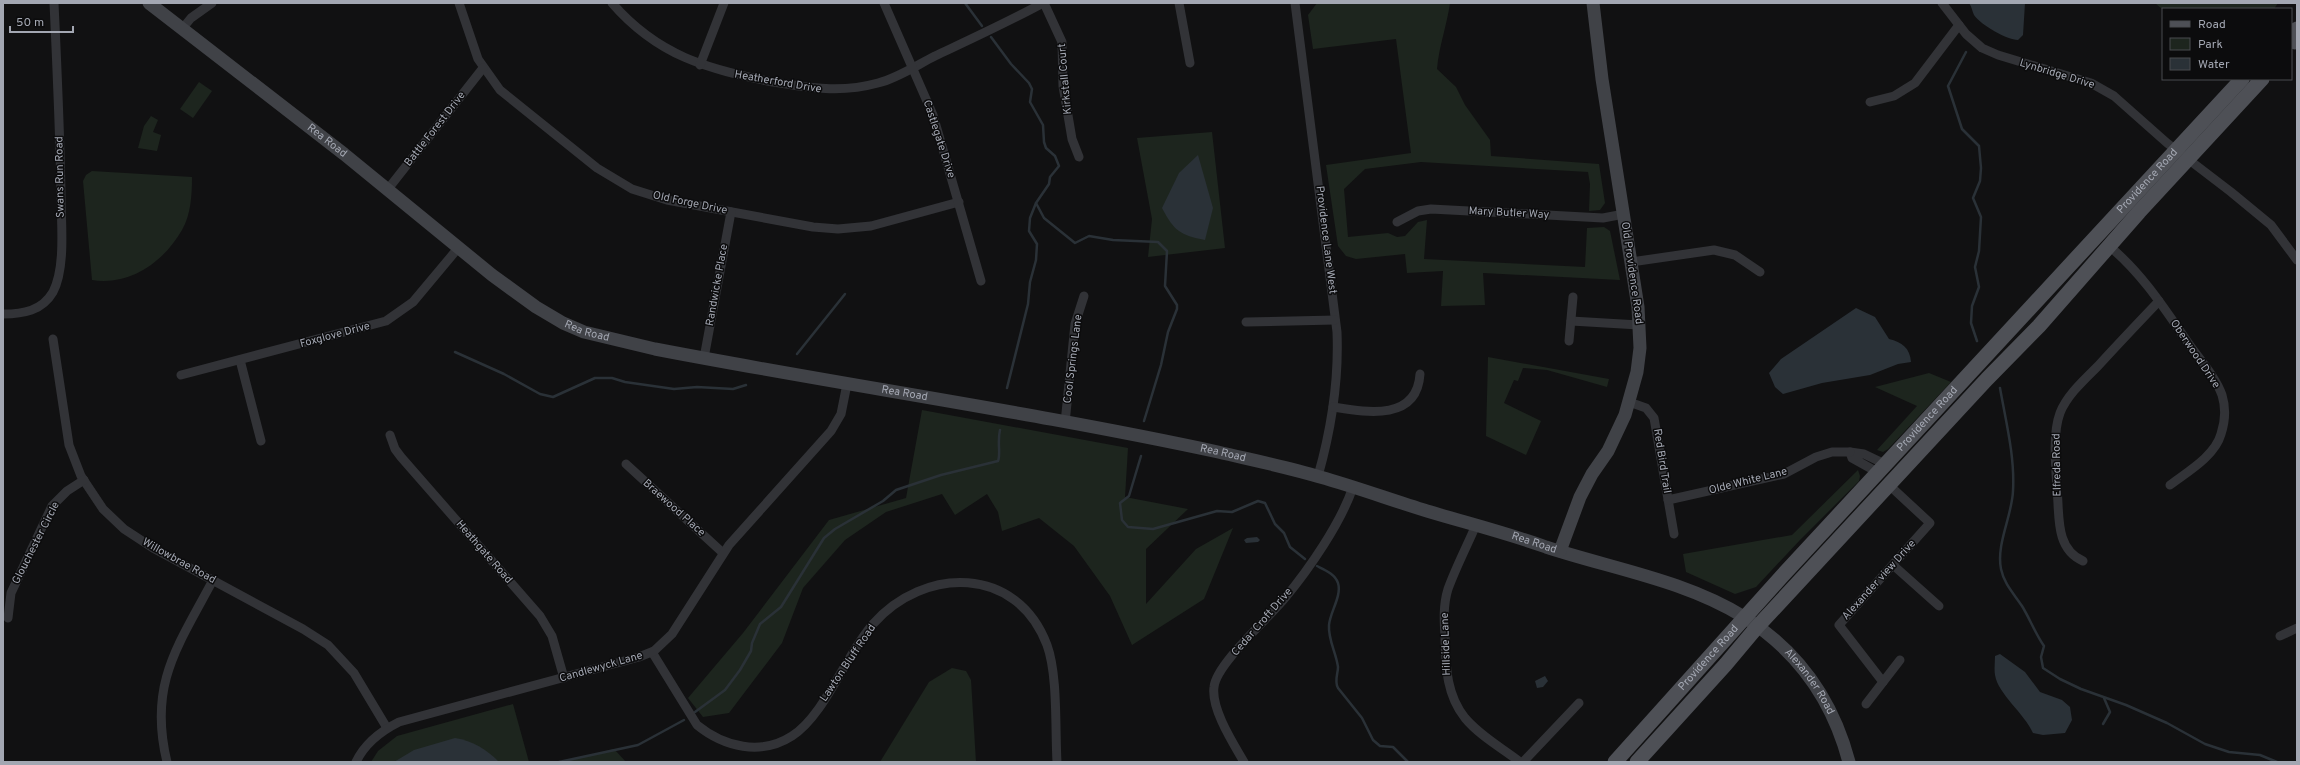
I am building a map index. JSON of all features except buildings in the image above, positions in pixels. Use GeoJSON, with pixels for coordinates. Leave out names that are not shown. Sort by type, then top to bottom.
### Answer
{"type":"FeatureCollection","features":[{"type":"Feature","properties":{"kind":"main road","name":"Rea Road"},"geometry":{"type":"LineString","coordinates":[[149,3],[388,189],[536,307],[563,323],[605,339],[704,358],[727,357],[847,384],[1216,452],[1318,476],[1560,551],[1690,589],[1751,622]]}},
{"type":"Feature","properties":{"kind":"main road","name":"Old Providence Road"},"geometry":{"type":"LineString","coordinates":[[1560,551],[1580,497],[1618,432],[1629,402],[1637,372],[1640,348],[1640,325],[1602,79],[1593,3]]}},
{"type":"Feature","properties":{"kind":"main road","name":"Providence Road"},"geometry":{"type":"LineString","coordinates":[[1885,474],[1987,378],[2039,326],[2109,246],[2241,80]]}},
{"type":"Feature","properties":{"kind":"main road","name":"Providence Road"},"geometry":{"type":"LineString","coordinates":[[1615,762],[1751,622],[1885,474],[2182,155],[2261,80]]}},
{"type":"Feature","properties":{"kind":"main road","name":"Providence Road"},"geometry":{"type":"LineString","coordinates":[[1637,762],[1726,664],[1751,622]]}},
{"type":"Feature","properties":{"kind":"main road","name":"Alexander Road"},"geometry":{"type":"LineString","coordinates":[[1751,622],[1779,643],[1814,683],[1834,718],[1849,762]]}},
{"type":"Feature","properties":{"kind":"street","name":"Swans Run Road"},"geometry":{"type":"LineString","coordinates":[[3,314],[19,314],[38,308],[50,296],[58,275],[60,162],[54,3]]}},
{"type":"Feature","properties":{"kind":"street"},"geometry":{"type":"LineString","coordinates":[[182,28],[191,18],[212,3]]}},
{"type":"Feature","properties":{"kind":"street","name":"Old Forge Drive"},"geometry":{"type":"LineString","coordinates":[[459,3],[470,42],[483,68],[500,90],[621,184],[667,200],[813,227],[844,229],[871,226],[959,202]]}},
{"type":"Feature","properties":{"kind":"street","name":"Heatherford Drive"},"geometry":{"type":"LineString","coordinates":[[612,3],[651,38],[674,53],[700,65],[722,72],[831,90],[879,83],[1044,3]]}},
{"type":"Feature","properties":{"kind":"street"},"geometry":{"type":"LineString","coordinates":[[700,65],[724,3]]}},
{"type":"Feature","properties":{"kind":"street","name":"Castlegate Drive"},"geometry":{"type":"LineString","coordinates":[[884,3],[933,115],[981,281]]}},
{"type":"Feature","properties":{"kind":"street","name":"Kirkstall Court"},"geometry":{"type":"LineString","coordinates":[[1044,3],[1062,42],[1063,86],[1072,139],[1079,157]]}},
{"type":"Feature","properties":{"kind":"street"},"geometry":{"type":"LineString","coordinates":[[1180,3],[1190,63]]}},
{"type":"Feature","properties":{"kind":"street","name":"Providence Lane West"},"geometry":{"type":"LineString","coordinates":[[1295,3],[1336,320],[1338,356],[1333,407],[1318,476]]}},
{"type":"Feature","properties":{"kind":"street","name":"Lynbridge Drive"},"geometry":{"type":"LineString","coordinates":[[1942,3],[1974,42],[1992,53],[2100,87],[2114,96],[2182,155],[2271,225],[2297,260]]}},
{"type":"Feature","properties":{"kind":"street"},"geometry":{"type":"LineString","coordinates":[[1870,102],[1894,96],[1915,83],[1959,25]]}},
{"type":"Feature","properties":{"kind":"street","name":"Battle Forest Drive"},"geometry":{"type":"LineString","coordinates":[[388,189],[483,68]]}},
{"type":"Feature","properties":{"kind":"street","name":"Mary Butler Way"},"geometry":{"type":"LineString","coordinates":[[1397,222],[1418,211],[1431,209],[1603,218],[1624,214]]}},
{"type":"Feature","properties":{"kind":"street","name":"Randwicke Place"},"geometry":{"type":"LineString","coordinates":[[704,358],[731,212]]}},
{"type":"Feature","properties":{"kind":"street","name":"Oberwood Drive"},"geometry":{"type":"LineString","coordinates":[[2109,246],[2134,268],[2159,301],[2218,385],[2224,404],[2223,426],[2216,445],[2197,464],[2170,485]]}},
{"type":"Feature","properties":{"kind":"street","name":"Foxglove Drive"},"geometry":{"type":"LineString","coordinates":[[182,375],[357,330],[392,318],[413,302],[459,247]]}},
{"type":"Feature","properties":{"kind":"street"},"geometry":{"type":"LineString","coordinates":[[1631,262],[1714,250],[1735,255],[1760,272]]}},
{"type":"Feature","properties":{"kind":"street","name":"Cool Springs Lane"},"geometry":{"type":"LineString","coordinates":[[1065,424],[1075,324],[1084,296]]}},
{"type":"Feature","properties":{"kind":"street"},"geometry":{"type":"LineString","coordinates":[[1569,341],[1573,297]]}},
{"type":"Feature","properties":{"kind":"street","name":"Elfreda Road"},"geometry":{"type":"LineString","coordinates":[[2083,561],[2075,558],[2066,549],[2061,537],[2058,520],[2056,431],[2060,413],[2084,381],[2159,301]]}},
{"type":"Feature","properties":{"kind":"street"},"geometry":{"type":"LineString","coordinates":[[1246,322],[1336,320]]}},
{"type":"Feature","properties":{"kind":"street"},"geometry":{"type":"LineString","coordinates":[[1571,320],[1640,325]]}},
{"type":"Feature","properties":{"kind":"street","name":"Willowbrae Road"},"geometry":{"type":"LineString","coordinates":[[53,339],[69,445],[84,480],[103,509],[124,529],[153,548],[303,629],[328,645],[354,673],[387,728]]}},
{"type":"Feature","properties":{"kind":"street"},"geometry":{"type":"LineString","coordinates":[[240,360],[261,441]]}},
{"type":"Feature","properties":{"kind":"street"},"geometry":{"type":"LineString","coordinates":[[1333,407],[1369,413],[1385,412],[1402,405],[1414,395],[1419,386],[1420,374]]}},
{"type":"Feature","properties":{"kind":"street","name":"Candlewyck Lane"},"geometry":{"type":"LineString","coordinates":[[356,762],[370,741],[387,728],[399,722],[564,678],[652,652],[672,634],[681,623],[723,553],[749,520],[837,422],[847,384]]}},
{"type":"Feature","properties":{"kind":"street","name":"Red Bird Trail"},"geometry":{"type":"LineString","coordinates":[[1629,402],[1646,408],[1654,418],[1674,534]]}},
{"type":"Feature","properties":{"kind":"street","name":"Heathgate Road"},"geometry":{"type":"LineString","coordinates":[[390,434],[395,449],[401,457],[547,625],[564,678]]}},
{"type":"Feature","properties":{"kind":"street","name":"Olde White Lane"},"geometry":{"type":"LineString","coordinates":[[1668,500],[1784,474],[1816,457],[1832,452],[1864,454],[1885,474]]}},
{"type":"Feature","properties":{"kind":"street","name":"Braewood Place"},"geometry":{"type":"LineString","coordinates":[[626,464],[723,553]]}},
{"type":"Feature","properties":{"kind":"street","name":"Alexander view Drive"},"geometry":{"type":"LineString","coordinates":[[1883,682],[1839,625],[1930,523],[1885,474]]}},
{"type":"Feature","properties":{"kind":"street","name":"Glouchester Circle"},"geometry":{"type":"LineString","coordinates":[[8,618],[11,594],[52,506],[67,490],[84,480]]}},
{"type":"Feature","properties":{"kind":"street","name":"Cedar Croft Drive"},"geometry":{"type":"LineString","coordinates":[[1244,762],[1216,706],[1214,692],[1215,682],[1234,655],[1275,610],[1299,580],[1344,510],[1353,487]]}},
{"type":"Feature","properties":{"kind":"street","name":"Hillside Lane"},"geometry":{"type":"LineString","coordinates":[[1476,525],[1448,590],[1444,605],[1445,668],[1452,696],[1466,718],[1481,734],[1520,762]]}},
{"type":"Feature","properties":{"kind":"street"},"geometry":{"type":"LineString","coordinates":[[1893,565],[1939,606]]}},
{"type":"Feature","properties":{"kind":"street"},"geometry":{"type":"LineString","coordinates":[[167,762],[160,718],[164,682],[177,647],[213,580]]}},
{"type":"Feature","properties":{"kind":"street","name":"Lawton Bluff Road"},"geometry":{"type":"LineString","coordinates":[[652,652],[689,714],[703,730],[714,738],[734,745],[765,746],[791,737],[806,724],[861,639],[873,624],[900,600],[915,591],[941,583],[956,581],[978,584],[993,589],[1018,604],[1032,618],[1046,644],[1052,673],[1057,762]]}},
{"type":"Feature","properties":{"kind":"street"},"geometry":{"type":"LineString","coordinates":[[2280,636],[2297,628]]}},
{"type":"Feature","properties":{"kind":"street"},"geometry":{"type":"LineString","coordinates":[[1866,704],[1900,660]]}},
{"type":"Feature","properties":{"kind":"street"},"geometry":{"type":"LineString","coordinates":[[1523,762],[1579,703]]}},
{"type":"Feature","properties":{"kind":"green space"},"geometry":{"type":"Polygon","coordinates":[[[1317,3],[1450,3],[1439,52],[1437,69],[1456,87],[1465,105],[1490,140],[1491,156],[1599,164],[1605,203],[1600,210],[1589,211],[1590,184],[1588,172],[1421,162],[1365,169],[1344,189],[1348,237],[1388,233],[1397,237],[1405,236],[1418,222],[1427,220],[1424,259],[1585,267],[1587,228],[1604,227],[1610,231],[1620,280],[1483,273],[1485,305],[1441,306],[1443,271],[1407,273],[1405,254],[1356,259],[1346,256],[1338,246],[1326,165],[1411,153],[1396,39],[1313,49],[1308,15],[1317,3]]]}},
{"type":"Feature","properties":{"kind":"green space"},"geometry":{"type":"Polygon","coordinates":[[[2155,3],[2278,3],[2275,8],[2162,9],[2155,3]]]}},
{"type":"Feature","properties":{"kind":"green space"},"geometry":{"type":"Polygon","coordinates":[[[199,82],[212,91],[193,118],[180,109],[199,82]]]}},
{"type":"Feature","properties":{"kind":"green space"},"geometry":{"type":"Polygon","coordinates":[[[151,116],[158,120],[153,132],[161,135],[157,151],[138,148],[144,126],[151,116]]]}},
{"type":"Feature","properties":{"kind":"green space"},"geometry":{"type":"Polygon","coordinates":[[[1212,132],[1225,248],[1148,257],[1152,219],[1137,138],[1212,132]]]}},
{"type":"Feature","properties":{"kind":"green space"},"geometry":{"type":"Polygon","coordinates":[[[92,171],[192,177],[189,211],[182,230],[165,253],[144,270],[132,276],[106,281],[92,280],[83,181],[86,175],[92,171]]]}},
{"type":"Feature","properties":{"kind":"green space"},"geometry":{"type":"Polygon","coordinates":[[[1488,357],[1609,379],[1607,387],[1547,370],[1523,368],[1518,381],[1514,380],[1504,403],[1541,421],[1526,455],[1486,436],[1488,357]]]}},
{"type":"Feature","properties":{"kind":"green space"},"geometry":{"type":"Polygon","coordinates":[[[1929,373],[1951,382],[1888,449],[1883,452],[1877,450],[1917,406],[1875,387],[1929,373]]]}},
{"type":"Feature","properties":{"kind":"green space"},"geometry":{"type":"Polygon","coordinates":[[[922,410],[1128,448],[1125,497],[1188,509],[1146,549],[1146,604],[1196,549],[1233,528],[1204,599],[1132,645],[1110,596],[1074,546],[1039,518],[1002,531],[998,512],[987,494],[955,515],[942,494],[886,512],[845,540],[803,588],[782,643],[729,713],[703,717],[688,698],[743,633],[829,520],[906,498],[922,410]]]}},
{"type":"Feature","properties":{"kind":"green space"},"geometry":{"type":"Polygon","coordinates":[[[1858,470],[1860,476],[1859,481],[1756,587],[1735,594],[1686,572],[1683,554],[1792,535],[1858,470]]]}},
{"type":"Feature","properties":{"kind":"green space"},"geometry":{"type":"Polygon","coordinates":[[[952,668],[966,671],[971,680],[976,762],[880,762],[929,682],[952,668]]]}},
{"type":"Feature","properties":{"kind":"green space"},"geometry":{"type":"Polygon","coordinates":[[[513,704],[529,762],[371,762],[378,751],[397,736],[513,704]]]}},
{"type":"Feature","properties":{"kind":"green space"},"geometry":{"type":"Polygon","coordinates":[[[614,749],[626,762],[562,762],[614,749]]]}},
{"type":"Feature","properties":{"kind":"water"},"geometry":{"type":"Polygon","coordinates":[[[1969,3],[2025,3],[2023,35],[2018,40],[2007,38],[1994,31],[1977,19],[1969,3]]]}},
{"type":"Feature","properties":{"kind":"water"},"geometry":{"type":"Polygon","coordinates":[[[1198,155],[1213,208],[1205,240],[1189,236],[1179,231],[1170,222],[1162,208],[1179,173],[1198,155]]]}},
{"type":"Feature","properties":{"kind":"water"},"geometry":{"type":"Polygon","coordinates":[[[1856,308],[1875,317],[1889,339],[1898,342],[1907,349],[1911,362],[1898,364],[1870,375],[1822,383],[1783,394],[1775,387],[1769,373],[1781,359],[1856,308]]]}},
{"type":"Feature","properties":{"kind":"water"},"geometry":{"type":"Polygon","coordinates":[[[1257,537],[1260,540],[1258,542],[1246,543],[1244,540],[1247,538],[1257,537]]]}},
{"type":"Feature","properties":{"kind":"water"},"geometry":{"type":"Polygon","coordinates":[[[2000,654],[2025,672],[2040,692],[2062,700],[2070,707],[2072,720],[2065,733],[2043,735],[2033,733],[2024,718],[2006,696],[1997,682],[1995,673],[1995,656],[2000,654]]]}},
{"type":"Feature","properties":{"kind":"water"},"geometry":{"type":"Polygon","coordinates":[[[1545,676],[1548,681],[1543,687],[1537,688],[1535,681],[1545,676]]]}},
{"type":"Feature","properties":{"kind":"water"},"geometry":{"type":"Polygon","coordinates":[[[455,738],[468,741],[479,746],[499,762],[394,762],[414,750],[455,738]]]}},
{"type":"Feature","properties":{"kind":"waterway"},"geometry":{"type":"LineString","coordinates":[[965,3],[982,26]]}},
{"type":"Feature","properties":{"kind":"waterway"},"geometry":{"type":"LineString","coordinates":[[991,37],[1011,64],[1029,83],[1032,89],[1030,102],[1043,125],[1044,142],[1046,148],[1055,156],[1059,166],[1050,177],[1049,184],[1036,203],[1030,218],[1029,231],[1037,244],[1036,260],[1030,282],[1028,304],[1007,388]]}},
{"type":"Feature","properties":{"kind":"waterway"},"geometry":{"type":"LineString","coordinates":[[1966,52],[1948,86],[1962,129],[1979,146],[1981,168],[1980,181],[1973,198],[1981,217],[1979,251],[1975,267],[1979,287],[1972,306],[1971,323],[1977,341]]}},
{"type":"Feature","properties":{"kind":"waterway"},"geometry":{"type":"LineString","coordinates":[[1036,203],[1044,218],[1075,243],[1089,236],[1113,240],[1158,242],[1167,251],[1165,286],[1177,305],[1177,309],[1168,332],[1161,365],[1144,421]]}},
{"type":"Feature","properties":{"kind":"waterway"},"geometry":{"type":"LineString","coordinates":[[797,354],[845,294]]}},
{"type":"Feature","properties":{"kind":"waterway"},"geometry":{"type":"LineString","coordinates":[[455,352],[504,374],[540,394],[553,397],[595,378],[612,378],[625,382],[674,389],[697,387],[733,389],[746,385]]}},
{"type":"Feature","properties":{"kind":"waterway"},"geometry":{"type":"LineString","coordinates":[[2000,388],[2010,440],[2013,465],[2012,501],[2002,540],[2000,559],[2001,569],[2007,584],[2022,606],[2044,646],[2041,657],[2043,668],[2060,679],[2081,689],[2126,705],[2167,723],[2205,744],[2229,752],[2260,755],[2277,762]]}},
{"type":"Feature","properties":{"kind":"waterway"},"geometry":{"type":"LineString","coordinates":[[695,712],[725,690],[740,670],[751,651],[752,643],[760,624],[781,607],[824,538],[835,529],[883,501],[896,490],[941,475],[998,461],[1000,430]]}},
{"type":"Feature","properties":{"kind":"waterway"},"geometry":{"type":"LineString","coordinates":[[1141,456],[1129,496],[1120,503],[1122,520],[1128,527],[1153,529],[1217,511],[1232,512],[1258,501],[1265,503],[1275,524],[1284,533],[1290,547],[1305,559]]}},
{"type":"Feature","properties":{"kind":"waterway"},"geometry":{"type":"LineString","coordinates":[[1317,566],[1332,575],[1337,580],[1339,588],[1329,625],[1330,636],[1338,667],[1336,680],[1338,688],[1362,718],[1373,740],[1380,746],[1393,747],[1408,762]]}},
{"type":"Feature","properties":{"kind":"waterway"},"geometry":{"type":"LineString","coordinates":[[2103,724],[2110,712],[2104,698]]}},
{"type":"Feature","properties":{"kind":"waterway"},"geometry":{"type":"LineString","coordinates":[[559,762],[638,745],[684,720]]}}]}
